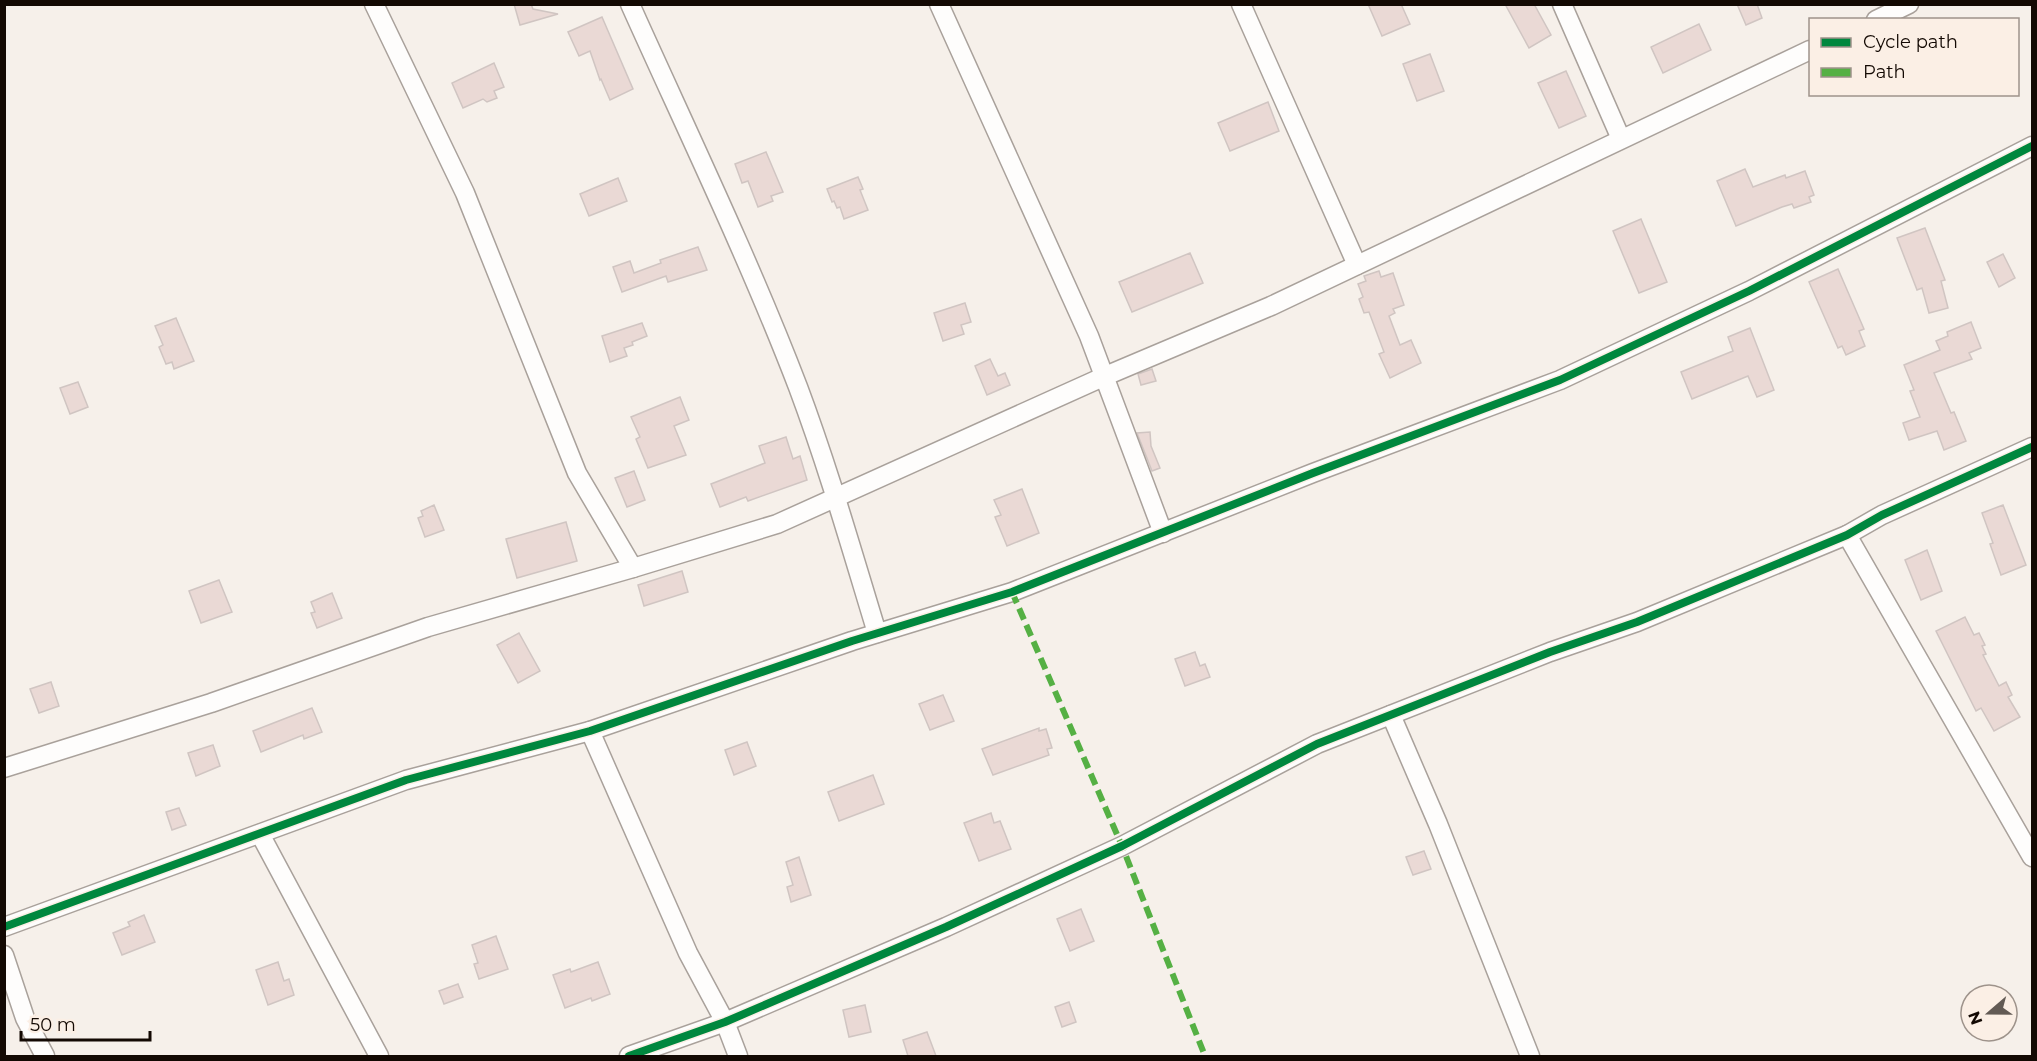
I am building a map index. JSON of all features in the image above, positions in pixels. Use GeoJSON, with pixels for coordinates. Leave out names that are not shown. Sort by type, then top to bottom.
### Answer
{"type":"FeatureCollection","features":[{"type":"Feature","properties":{"kind":"street"},"geometry":{"type":"LineString","coordinates":[[375,4],[465,193],[577,473],[633,568]]}},
{"type":"Feature","properties":{"kind":"street"},"geometry":{"type":"LineString","coordinates":[[630,4],[798,387],[877,633]]}},
{"type":"Feature","properties":{"kind":"street"},"geometry":{"type":"LineString","coordinates":[[939,4],[1089,336],[1163,533]]}},
{"type":"Feature","properties":{"kind":"street"},"geometry":{"type":"LineString","coordinates":[[1241,4],[1357,265]]}},
{"type":"Feature","properties":{"kind":"street"},"geometry":{"type":"LineString","coordinates":[[1562,4],[1621,139]]}},
{"type":"Feature","properties":{"kind":"street"},"geometry":{"type":"LineString","coordinates":[[1883,12],[1909,4]]}},
{"type":"Feature","properties":{"kind":"street"},"geometry":{"type":"LineString","coordinates":[[4,768],[211,703],[428,627],[777,524],[1103,377],[1271,306],[1809,50]]}},
{"type":"Feature","properties":{"kind":"street"},"geometry":{"type":"LineString","coordinates":[[4,927],[406,780],[590,731],[877,633],[1012,592],[1313,473],[1560,380],[1749,291],[2032,146]]}},
{"type":"Feature","properties":{"kind":"street"},"geometry":{"type":"LineString","coordinates":[[629,1056],[725,1022],[946,927],[1122,846],[1317,744],[1550,652],[1637,622],[1847,535],[1882,515],[2032,447]]}},
{"type":"Feature","properties":{"kind":"street"},"geometry":{"type":"LineString","coordinates":[[1847,535],[2032,857]]}},
{"type":"Feature","properties":{"kind":"street"},"geometry":{"type":"LineString","coordinates":[[1391,715],[1438,824],[1530,1056]]}},
{"type":"Feature","properties":{"kind":"street"},"geometry":{"type":"LineString","coordinates":[[590,731],[684,942],[725,1022],[738,1056]]}},
{"type":"Feature","properties":{"kind":"street"},"geometry":{"type":"LineString","coordinates":[[261,834],[379,1056]]}},
{"type":"Feature","properties":{"kind":"street"},"geometry":{"type":"LineString","coordinates":[[4,955],[25,1018],[45,1056]]}},
{"type":"Feature","properties":{"kind":"building"},"geometry":{"type":"Polygon","coordinates":[[[514,4],[531,4],[533,9],[558,14],[520,25],[514,4]]]}},
{"type":"Feature","properties":{"kind":"building"},"geometry":{"type":"Polygon","coordinates":[[[1368,4],[1401,4],[1410,24],[1382,36],[1368,4]]]}},
{"type":"Feature","properties":{"kind":"building"},"geometry":{"type":"Polygon","coordinates":[[[1505,4],[1534,4],[1551,35],[1529,48],[1505,4]]]}},
{"type":"Feature","properties":{"kind":"building"},"geometry":{"type":"Polygon","coordinates":[[[1737,4],[1757,4],[1762,18],[1746,25],[1737,4]]]}},
{"type":"Feature","properties":{"kind":"building"},"geometry":{"type":"Polygon","coordinates":[[[602,17],[633,89],[610,100],[590,51],[579,56],[568,32],[602,17]]]}},
{"type":"Feature","properties":{"kind":"building"},"geometry":{"type":"Polygon","coordinates":[[[1699,24],[1711,50],[1663,73],[1651,47],[1699,24]]]}},
{"type":"Feature","properties":{"kind":"building"},"geometry":{"type":"Polygon","coordinates":[[[1430,54],[1444,91],[1417,101],[1403,64],[1430,54]]]}},
{"type":"Feature","properties":{"kind":"building"},"geometry":{"type":"Polygon","coordinates":[[[494,63],[504,87],[494,91],[497,98],[487,102],[483,99],[463,108],[452,83],[494,63]]]}},
{"type":"Feature","properties":{"kind":"building"},"geometry":{"type":"Polygon","coordinates":[[[1566,71],[1586,116],[1559,128],[1538,83],[1566,71]]]}},
{"type":"Feature","properties":{"kind":"building"},"geometry":{"type":"Polygon","coordinates":[[[1268,102],[1279,131],[1230,151],[1218,123],[1268,102]]]}},
{"type":"Feature","properties":{"kind":"building"},"geometry":{"type":"Polygon","coordinates":[[[766,152],[783,192],[771,196],[773,201],[758,207],[748,181],[742,183],[735,164],[766,152]]]}},
{"type":"Feature","properties":{"kind":"building"},"geometry":{"type":"Polygon","coordinates":[[[1745,169],[1753,187],[1785,175],[1786,178],[1805,171],[1814,195],[1809,197],[1811,202],[1794,208],[1792,204],[1782,207],[1736,226],[1717,181],[1745,169]]]}},
{"type":"Feature","properties":{"kind":"building"},"geometry":{"type":"Polygon","coordinates":[[[858,177],[863,189],[860,190],[868,210],[844,219],[840,207],[837,208],[834,201],[832,202],[827,189],[858,177]]]}},
{"type":"Feature","properties":{"kind":"building"},"geometry":{"type":"Polygon","coordinates":[[[618,178],[627,201],[589,216],[580,194],[618,178]]]}},
{"type":"Feature","properties":{"kind":"building"},"geometry":{"type":"Polygon","coordinates":[[[1641,219],[1667,282],[1639,293],[1613,231],[1641,219]]]}},
{"type":"Feature","properties":{"kind":"building"},"geometry":{"type":"Polygon","coordinates":[[[1925,228],[1945,280],[1941,281],[1948,308],[1929,313],[1922,288],[1917,290],[1897,238],[1925,228]]]}},
{"type":"Feature","properties":{"kind":"building"},"geometry":{"type":"Polygon","coordinates":[[[698,247],[707,270],[668,282],[666,276],[622,292],[613,267],[630,261],[634,273],[661,263],[660,260],[698,247]]]}},
{"type":"Feature","properties":{"kind":"building"},"geometry":{"type":"Polygon","coordinates":[[[1190,253],[1203,283],[1132,312],[1119,282],[1190,253]]]}},
{"type":"Feature","properties":{"kind":"building"},"geometry":{"type":"Polygon","coordinates":[[[2003,254],[2015,278],[1999,287],[1987,262],[2003,254]]]}},
{"type":"Feature","properties":{"kind":"building"},"geometry":{"type":"Polygon","coordinates":[[[1838,269],[1864,329],[1859,331],[1865,346],[1846,355],[1842,346],[1838,348],[1809,282],[1838,269]]]}},
{"type":"Feature","properties":{"kind":"building"},"geometry":{"type":"Polygon","coordinates":[[[1379,271],[1381,277],[1393,273],[1404,305],[1393,309],[1395,313],[1389,316],[1400,345],[1411,340],[1421,363],[1390,378],[1379,354],[1384,352],[1369,312],[1364,313],[1359,299],[1363,297],[1358,284],[1366,281],[1364,276],[1379,271]]]}},
{"type":"Feature","properties":{"kind":"building"},"geometry":{"type":"Polygon","coordinates":[[[965,303],[971,322],[961,325],[964,334],[943,341],[934,313],[965,303]]]}},
{"type":"Feature","properties":{"kind":"building"},"geometry":{"type":"Polygon","coordinates":[[[176,318],[194,361],[174,369],[172,362],[166,364],[159,347],[163,345],[155,326],[176,318]]]}},
{"type":"Feature","properties":{"kind":"building"},"geometry":{"type":"Polygon","coordinates":[[[1971,322],[1981,348],[1969,353],[1972,359],[1934,373],[1966,441],[1944,450],[1937,431],[1909,440],[1903,423],[1920,417],[1910,391],[1914,390],[1904,365],[1940,350],[1936,341],[1948,336],[1947,332],[1971,322]]]}},
{"type":"Feature","properties":{"kind":"building"},"geometry":{"type":"Polygon","coordinates":[[[642,323],[647,336],[624,348],[627,356],[610,362],[602,336],[642,323]]]}},
{"type":"Feature","properties":{"kind":"building"},"geometry":{"type":"Polygon","coordinates":[[[1750,328],[1774,390],[1757,397],[1748,376],[1692,399],[1681,372],[1733,351],[1728,337],[1750,328]]]}},
{"type":"Feature","properties":{"kind":"building"},"geometry":{"type":"Polygon","coordinates":[[[990,359],[998,376],[1005,373],[1010,385],[987,395],[975,366],[990,359]]]}},
{"type":"Feature","properties":{"kind":"building"},"geometry":{"type":"Polygon","coordinates":[[[1152,369],[1156,381],[1141,385],[1138,374],[1152,369]]]}},
{"type":"Feature","properties":{"kind":"building"},"geometry":{"type":"Polygon","coordinates":[[[78,382],[88,407],[70,414],[60,388],[78,382]]]}},
{"type":"Feature","properties":{"kind":"building"},"geometry":{"type":"Polygon","coordinates":[[[680,397],[689,420],[674,426],[686,455],[648,468],[636,439],[640,437],[631,417],[680,397]]]}},
{"type":"Feature","properties":{"kind":"building"},"geometry":{"type":"Polygon","coordinates":[[[1150,432],[1151,446],[1160,468],[1152,471],[1137,433],[1150,432]]]}},
{"type":"Feature","properties":{"kind":"building"},"geometry":{"type":"Polygon","coordinates":[[[786,437],[793,459],[800,456],[807,480],[748,501],[746,497],[720,507],[711,484],[765,463],[759,446],[786,437]]]}},
{"type":"Feature","properties":{"kind":"building"},"geometry":{"type":"Polygon","coordinates":[[[634,471],[645,500],[627,507],[615,478],[634,471]]]}},
{"type":"Feature","properties":{"kind":"building"},"geometry":{"type":"Polygon","coordinates":[[[1022,489],[1039,533],[1007,546],[995,517],[1001,515],[994,500],[1022,489]]]}},
{"type":"Feature","properties":{"kind":"building"},"geometry":{"type":"Polygon","coordinates":[[[434,505],[444,530],[425,537],[418,518],[423,516],[421,511],[434,505]]]}},
{"type":"Feature","properties":{"kind":"building"},"geometry":{"type":"Polygon","coordinates":[[[2003,505],[2026,565],[2001,575],[1982,513],[2003,505]]]}},
{"type":"Feature","properties":{"kind":"building"},"geometry":{"type":"Polygon","coordinates":[[[566,522],[577,561],[517,578],[506,539],[566,522]]]}},
{"type":"Feature","properties":{"kind":"building"},"geometry":{"type":"Polygon","coordinates":[[[1927,550],[1942,591],[1921,600],[1905,560],[1927,550]]]}},
{"type":"Feature","properties":{"kind":"building"},"geometry":{"type":"Polygon","coordinates":[[[682,571],[688,592],[644,606],[638,585],[682,571]]]}},
{"type":"Feature","properties":{"kind":"building"},"geometry":{"type":"Polygon","coordinates":[[[219,580],[232,612],[201,623],[189,591],[219,580]]]}},
{"type":"Feature","properties":{"kind":"building"},"geometry":{"type":"Polygon","coordinates":[[[332,593],[342,618],[317,628],[311,613],[315,612],[311,602],[332,593]]]}},
{"type":"Feature","properties":{"kind":"building"},"geometry":{"type":"Polygon","coordinates":[[[1965,617],[1974,635],[1979,633],[1985,645],[1982,646],[1986,654],[1983,655],[1999,686],[2006,682],[2012,695],[2008,697],[2020,717],[1994,731],[1981,708],[1976,711],[1936,631],[1965,617]]]}},
{"type":"Feature","properties":{"kind":"building"},"geometry":{"type":"Polygon","coordinates":[[[519,633],[540,671],[518,683],[497,645],[519,633]]]}},
{"type":"Feature","properties":{"kind":"building"},"geometry":{"type":"Polygon","coordinates":[[[1195,652],[1200,666],[1205,664],[1210,677],[1185,686],[1175,659],[1195,652]]]}},
{"type":"Feature","properties":{"kind":"building"},"geometry":{"type":"Polygon","coordinates":[[[51,682],[59,706],[39,713],[30,689],[51,682]]]}},
{"type":"Feature","properties":{"kind":"building"},"geometry":{"type":"Polygon","coordinates":[[[943,695],[954,721],[930,730],[919,704],[943,695]]]}},
{"type":"Feature","properties":{"kind":"building"},"geometry":{"type":"Polygon","coordinates":[[[312,708],[322,732],[304,739],[303,735],[261,752],[253,731],[312,708]]]}},
{"type":"Feature","properties":{"kind":"building"},"geometry":{"type":"Polygon","coordinates":[[[1039,728],[1039,731],[1046,729],[1052,748],[1047,749],[1049,755],[993,775],[982,749],[1039,728]]]}},
{"type":"Feature","properties":{"kind":"building"},"geometry":{"type":"Polygon","coordinates":[[[747,742],[756,766],[734,775],[725,750],[747,742]]]}},
{"type":"Feature","properties":{"kind":"building"},"geometry":{"type":"Polygon","coordinates":[[[213,745],[220,766],[196,776],[188,753],[213,745]]]}},
{"type":"Feature","properties":{"kind":"building"},"geometry":{"type":"Polygon","coordinates":[[[873,775],[884,804],[839,821],[828,792],[873,775]]]}},
{"type":"Feature","properties":{"kind":"building"},"geometry":{"type":"Polygon","coordinates":[[[179,808],[186,825],[172,830],[166,812],[179,808]]]}},
{"type":"Feature","properties":{"kind":"building"},"geometry":{"type":"Polygon","coordinates":[[[991,813],[994,823],[1000,821],[1011,849],[979,861],[964,823],[991,813]]]}},
{"type":"Feature","properties":{"kind":"building"},"geometry":{"type":"Polygon","coordinates":[[[1424,851],[1431,869],[1413,875],[1406,857],[1424,851]]]}},
{"type":"Feature","properties":{"kind":"building"},"geometry":{"type":"Polygon","coordinates":[[[799,857],[811,895],[791,902],[787,887],[793,885],[786,862],[799,857]]]}},
{"type":"Feature","properties":{"kind":"building"},"geometry":{"type":"Polygon","coordinates":[[[1081,909],[1094,941],[1070,951],[1057,919],[1081,909]]]}},
{"type":"Feature","properties":{"kind":"building"},"geometry":{"type":"Polygon","coordinates":[[[144,915],[155,942],[122,955],[113,933],[130,926],[128,922],[144,915]]]}},
{"type":"Feature","properties":{"kind":"building"},"geometry":{"type":"Polygon","coordinates":[[[496,936],[508,969],[479,979],[474,964],[478,963],[472,945],[496,936]]]}},
{"type":"Feature","properties":{"kind":"building"},"geometry":{"type":"Polygon","coordinates":[[[278,962],[284,981],[289,979],[294,995],[268,1005],[256,970],[278,962]]]}},
{"type":"Feature","properties":{"kind":"building"},"geometry":{"type":"Polygon","coordinates":[[[598,962],[610,994],[592,1001],[591,998],[565,1008],[553,975],[570,969],[571,972],[598,962]]]}},
{"type":"Feature","properties":{"kind":"building"},"geometry":{"type":"Polygon","coordinates":[[[458,984],[463,997],[444,1004],[439,991],[458,984]]]}},
{"type":"Feature","properties":{"kind":"building"},"geometry":{"type":"Polygon","coordinates":[[[1069,1002],[1076,1022],[1062,1027],[1055,1007],[1069,1002]]]}},
{"type":"Feature","properties":{"kind":"building"},"geometry":{"type":"Polygon","coordinates":[[[865,1005],[871,1032],[849,1037],[843,1010],[865,1005]]]}},
{"type":"Feature","properties":{"kind":"building"},"geometry":{"type":"Polygon","coordinates":[[[927,1032],[936,1056],[908,1056],[903,1040],[927,1032]]]}},
{"type":"Feature","properties":{"kind":"marked path"},"geometry":{"type":"LineString","coordinates":[[1012,592],[1122,846],[1205,1056]]}},
{"type":"Feature","properties":{"kind":"cycle path"},"geometry":{"type":"LineString","coordinates":[[4,927],[406,780],[590,731],[852,641],[1012,592],[1313,473],[1560,380],[1749,291],[2032,146]]}},
{"type":"Feature","properties":{"kind":"cycle path"},"geometry":{"type":"LineString","coordinates":[[629,1056],[725,1022],[946,927],[1122,846],[1317,744],[1550,652],[1637,622],[1847,535],[1882,515],[2032,447]]}}]}
